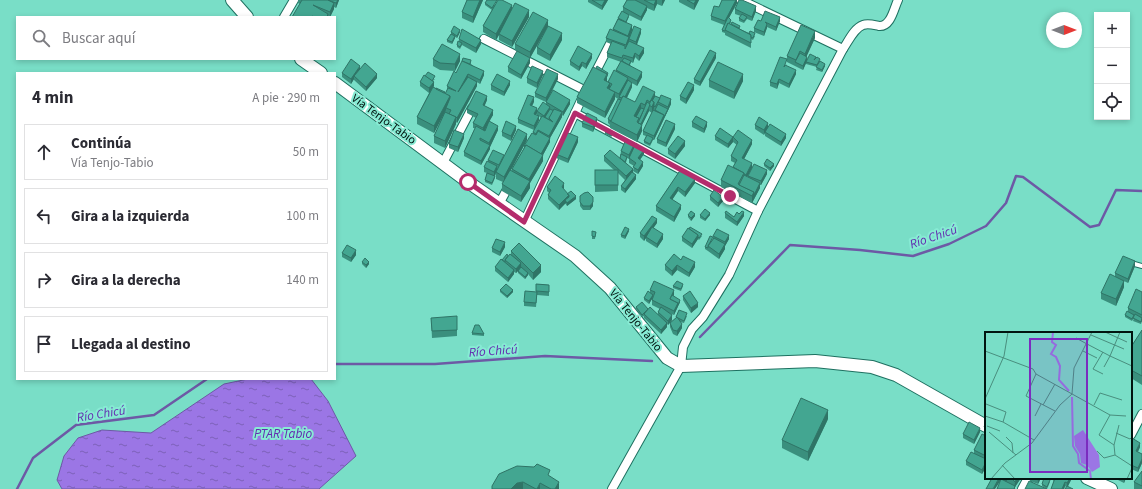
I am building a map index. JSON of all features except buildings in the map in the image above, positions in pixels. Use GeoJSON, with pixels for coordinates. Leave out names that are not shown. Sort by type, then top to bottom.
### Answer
{"type":"FeatureCollection","features":[{"type":"Feature","properties":{"kind":"main road"},"geometry":{"type":"LineString","coordinates":[[232,0],[246,16]]}},
{"type":"Feature","properties":{"kind":"main road"},"geometry":{"type":"LineString","coordinates":[[302,60],[320,72]]}},
{"type":"Feature","properties":{"kind":"main road","name":"Vía Tenjo-Tabio"},"geometry":{"type":"LineString","coordinates":[[336,84],[499,204],[575,256],[599,276],[619,298],[667,358],[681,366]]}},
{"type":"Feature","properties":{"kind":"main road"},"geometry":{"type":"LineString","coordinates":[[681,366],[815,361],[872,367],[896,375],[985,425]]}},
{"type":"Feature","properties":{"kind":"main road"},"geometry":{"type":"LineString","coordinates":[[1090,479],[1107,486]]}},
{"type":"Feature","properties":{"kind":"street"},"geometry":{"type":"LineString","coordinates":[[285,16],[294,0]]}},
{"type":"Feature","properties":{"kind":"street"},"geometry":{"type":"LineString","coordinates":[[741,0],[843,49]]}},
{"type":"Feature","properties":{"kind":"street"},"geometry":{"type":"LineString","coordinates":[[612,489],[681,366],[683,347],[692,329],[703,317],[729,275],[758,211],[843,49],[856,30],[862,25],[886,25],[898,0]]}},
{"type":"Feature","properties":{"kind":"street"},"geometry":{"type":"LineString","coordinates":[[524,222],[575,113],[618,28]]}},
{"type":"Feature","properties":{"kind":"street"},"geometry":{"type":"LineString","coordinates":[[484,39],[586,91]]}},
{"type":"Feature","properties":{"kind":"street"},"geometry":{"type":"LineString","coordinates":[[443,163],[472,108]]}},
{"type":"Feature","properties":{"kind":"street"},"geometry":{"type":"LineString","coordinates":[[575,113],[758,211]]}},
{"type":"Feature","properties":{"kind":"street"},"geometry":{"type":"LineString","coordinates":[[499,204],[514,178]]}},
{"type":"Feature","properties":{"kind":"street"},"geometry":{"type":"LineString","coordinates":[[1132,433],[1142,414]]}},
{"type":"Feature","properties":{"kind":"street"},"geometry":{"type":"LineString","coordinates":[[1022,489],[1027,479]]}},
{"type":"Feature","properties":{"kind":"lane"},"geometry":{"type":"LineString","coordinates":[[1129,262],[1142,266]]}},
{"type":"Feature","properties":{"kind":"water","name":"PTAR Tabio"},"geometry":{"type":"Polygon","coordinates":[[[243,380],[312,380],[328,401],[356,456],[319,489],[62,489],[57,480],[64,456],[78,438],[102,430],[151,433],[224,384],[243,380]]]}},
{"type":"Feature","properties":{"kind":"waterway","name":"Río Chicú"},"geometry":{"type":"LineString","coordinates":[[700,337],[790,245],[860,250],[913,256],[949,244],[986,226],[1006,203],[1016,176],[1023,177],[1090,227],[1099,225],[1116,190],[1142,191]]}},
{"type":"Feature","properties":{"kind":"waterway","name":"Río Chicú"},"geometry":{"type":"LineString","coordinates":[[336,364],[435,364],[545,356],[652,361]]}},
{"type":"Feature","properties":{"kind":"waterway","name":"Río Chicú"},"geometry":{"type":"LineString","coordinates":[[17,489],[33,458],[76,425],[154,415],[206,380]]}},
{"type":"Feature","properties":{"kind":"route"},"geometry":{"type":"LineString","coordinates":[[468,182],[524,222],[575,113],[730,196]]}}]}
